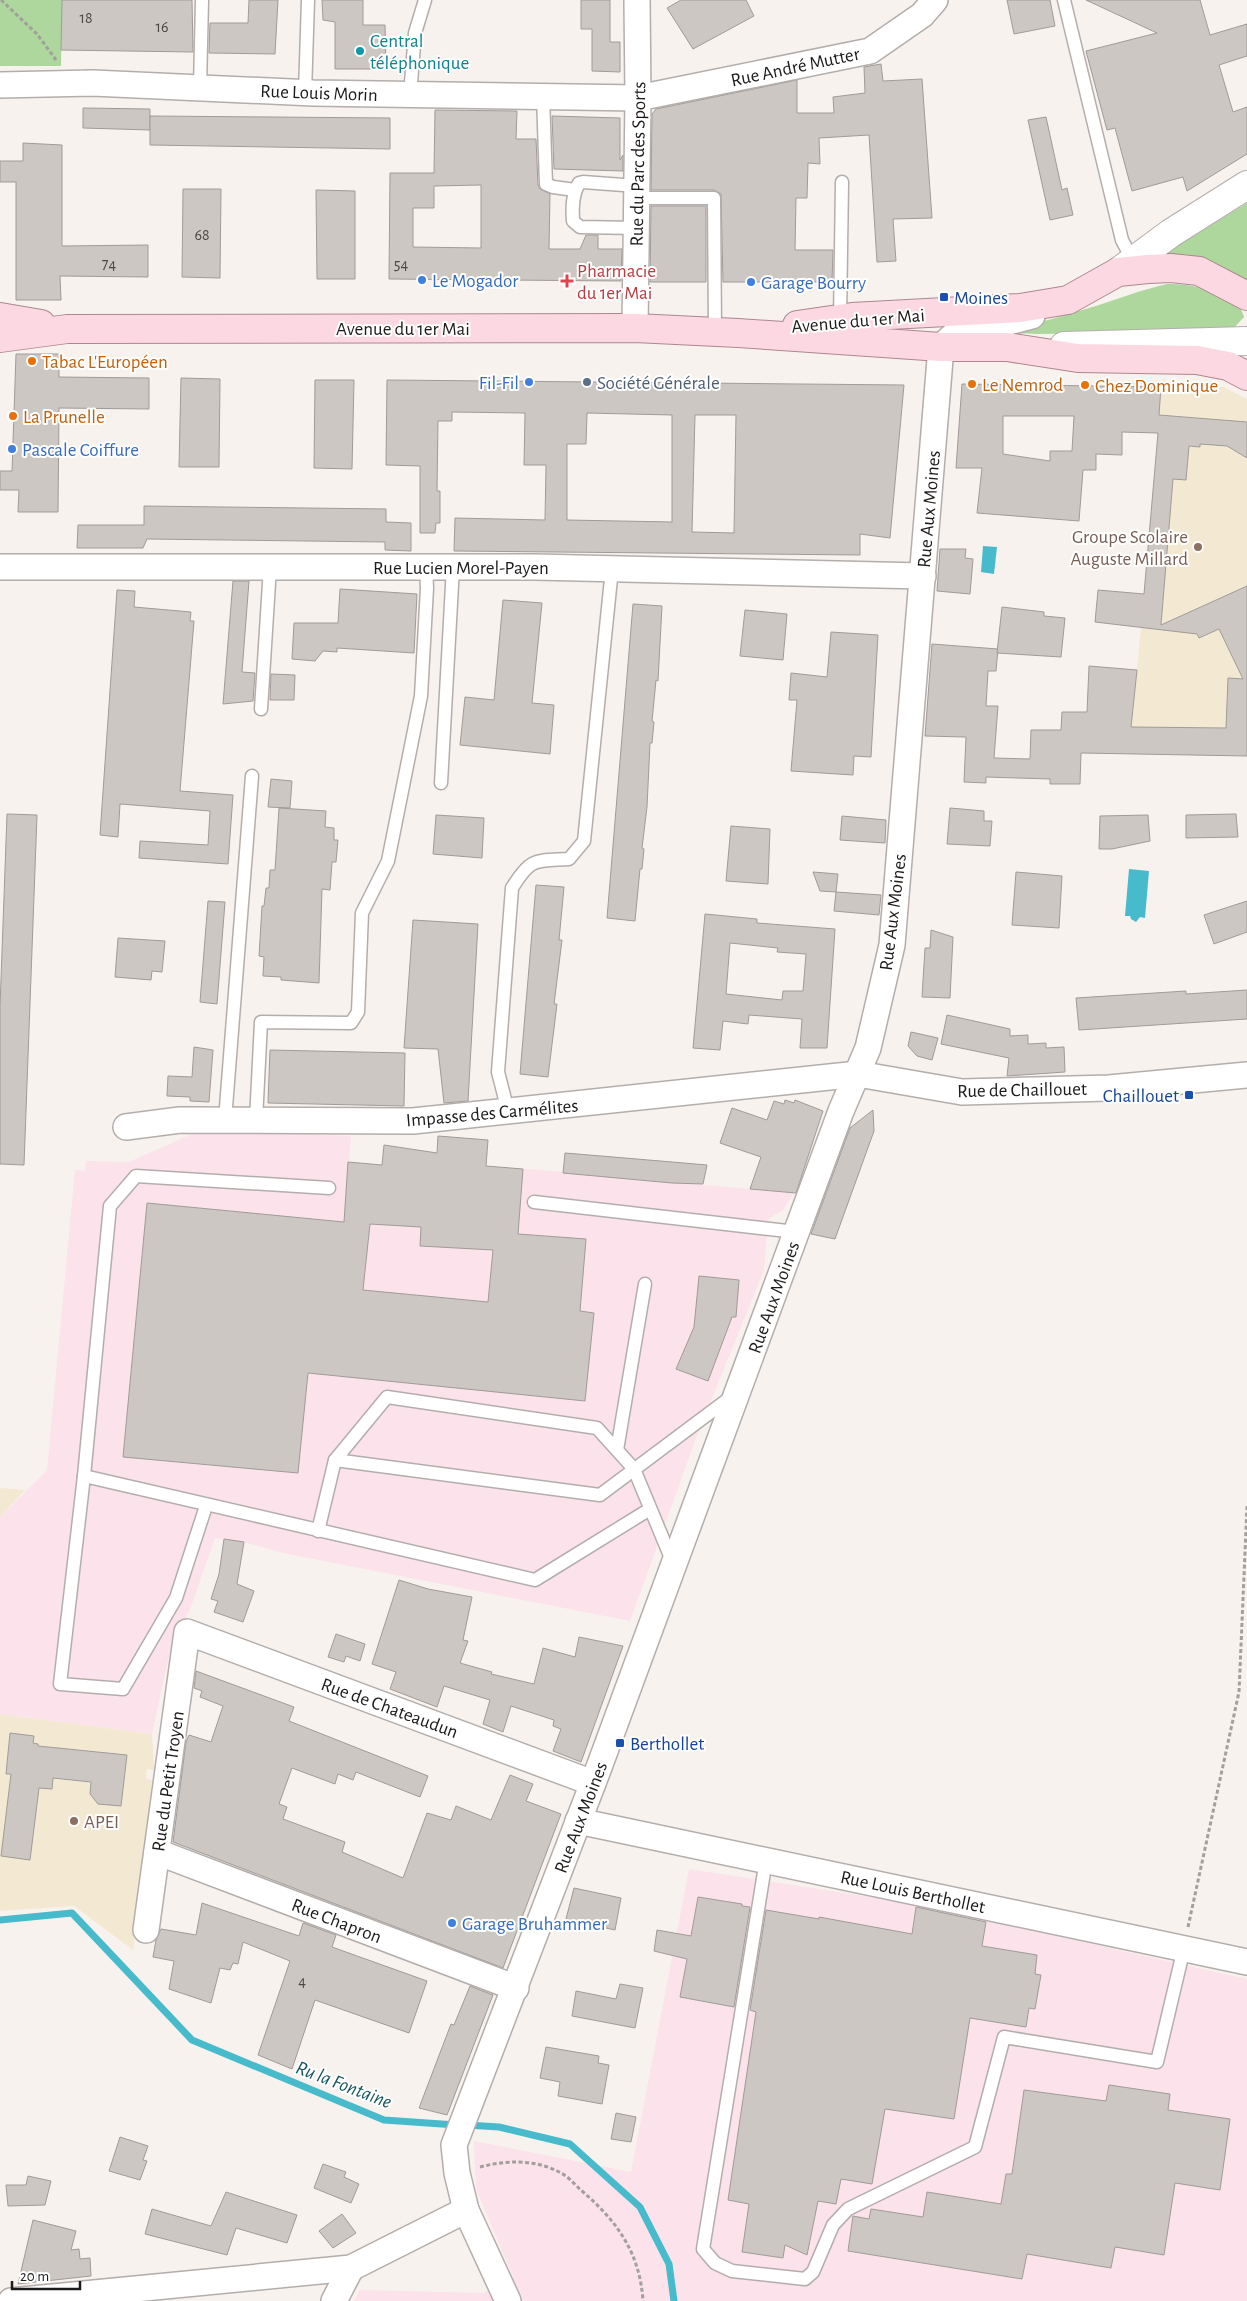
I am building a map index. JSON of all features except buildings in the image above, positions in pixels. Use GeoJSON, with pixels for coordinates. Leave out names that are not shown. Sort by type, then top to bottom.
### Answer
{"type":"FeatureCollection","features":[{"type":"Feature","properties":{"kind":"main road","name":"Avenue du 1er Mai"},"geometry":{"type":"LineString","coordinates":[[726,332],[840,319],[1020,308],[1068,300],[1125,266],[1171,233],[1247,185]]}},
{"type":"Feature","properties":{"kind":"main road","name":"Avenue du 1er Mai"},"geometry":{"type":"LineString","coordinates":[[1125,266],[1199,271],[1247,296]]}},
{"type":"Feature","properties":{"kind":"main road","name":"Avenue du 1er Mai"},"geometry":{"type":"LineString","coordinates":[[0,317],[67,329]]}},
{"type":"Feature","properties":{"kind":"main road","name":"Avenue du 1er Mai"},"geometry":{"type":"LineString","coordinates":[[0,338],[67,329],[635,328],[726,332],[941,347],[1247,341]]}},
{"type":"Feature","properties":{"kind":"main road","name":"Avenue du 1er Mai"},"geometry":{"type":"LineString","coordinates":[[1007,347],[1078,358],[1197,360],[1228,366],[1247,376]]}},
{"type":"Feature","properties":{"kind":"street","name":"Rue du Parc des Sports"},"geometry":{"type":"LineString","coordinates":[[635,328],[638,98],[637,0]]}},
{"type":"Feature","properties":{"kind":"street","name":"Rue André Mutter"},"geometry":{"type":"LineString","coordinates":[[638,98],[870,50],[922,14],[934,0]]}},
{"type":"Feature","properties":{"kind":"street","name":"Rue Louis Morin"},"geometry":{"type":"LineString","coordinates":[[0,84],[200,88],[305,93],[638,98]]}},
{"type":"Feature","properties":{"kind":"street","name":"Avenue du 1er Mai"},"geometry":{"type":"LineString","coordinates":[[941,347],[956,333],[971,326],[1009,322],[1041,313],[1068,300]]}},
{"type":"Feature","properties":{"kind":"street","name":"Rue Aux Moines"},"geometry":{"type":"LineString","coordinates":[[508,2301],[466,2210],[457,2173],[454,2145],[516,1988],[593,1783],[841,1111],[868,1048],[892,945],[941,347]]}},
{"type":"Feature","properties":{"kind":"street","name":"Rue Lucien Morel-Payen"},"geometry":{"type":"LineString","coordinates":[[0,567],[453,567],[922,576]]}},
{"type":"Feature","properties":{"kind":"street","name":"Impasse des Carmélites"},"geometry":{"type":"LineString","coordinates":[[126,1127],[180,1120],[414,1121],[858,1074]]}},
{"type":"Feature","properties":{"kind":"street","name":"Rue de Chaillouet"},"geometry":{"type":"LineString","coordinates":[[858,1074],[962,1092],[1109,1088],[1247,1075]]}},
{"type":"Feature","properties":{"kind":"street","name":"Rue de Chateaudun"},"geometry":{"type":"LineString","coordinates":[[187,1632],[593,1783]]}},
{"type":"Feature","properties":{"kind":"street","name":"Rue du Petit Troyen"},"geometry":{"type":"LineString","coordinates":[[146,1930],[187,1632]]}},
{"type":"Feature","properties":{"kind":"street","name":"Rue Louis Berthollet"},"geometry":{"type":"LineString","coordinates":[[578,1821],[766,1860],[1185,1940],[1247,1962]]}},
{"type":"Feature","properties":{"kind":"street","name":"Rue Chapron"},"geometry":{"type":"LineString","coordinates":[[157,1852],[516,1988]]}},
{"type":"Feature","properties":{"kind":"street"},"geometry":{"type":"LineString","coordinates":[[19,2301],[351,2268],[466,2210]]}},
{"type":"Feature","properties":{"kind":"street"},"geometry":{"type":"LineString","coordinates":[[334,2301],[351,2268]]}},
{"type":"Feature","properties":{"kind":"lane"},"geometry":{"type":"LineString","coordinates":[[200,88],[202,0]]}},
{"type":"Feature","properties":{"kind":"lane"},"geometry":{"type":"LineString","coordinates":[[305,93],[308,0]]}},
{"type":"Feature","properties":{"kind":"lane"},"geometry":{"type":"LineString","coordinates":[[410,94],[415,33],[424,0]]}},
{"type":"Feature","properties":{"kind":"lane"},"geometry":{"type":"LineString","coordinates":[[1064,0],[1122,240],[1125,266]]}},
{"type":"Feature","properties":{"kind":"lane"},"geometry":{"type":"LineString","coordinates":[[543,96],[546,184],[553,187],[575,190]]}},
{"type":"Feature","properties":{"kind":"lane"},"geometry":{"type":"LineString","coordinates":[[636,228],[580,227],[573,221],[572,206],[575,190],[579,183],[583,182],[637,192],[714,198],[726,332]]}},
{"type":"Feature","properties":{"kind":"lane"},"geometry":{"type":"LineString","coordinates":[[840,319],[842,182]]}},
{"type":"Feature","properties":{"kind":"lane"},"geometry":{"type":"LineString","coordinates":[[261,709],[270,567]]}},
{"type":"Feature","properties":{"kind":"lane"},"geometry":{"type":"LineString","coordinates":[[256,1120],[261,1022],[351,1023],[358,1012],[362,913],[388,861],[421,696],[427,588],[426,567]]}},
{"type":"Feature","properties":{"kind":"lane"},"geometry":{"type":"LineString","coordinates":[[441,783],[453,567]]}},
{"type":"Feature","properties":{"kind":"lane"},"geometry":{"type":"LineString","coordinates":[[508,1111],[498,1072],[512,888],[522,872],[533,862],[569,859],[584,841],[612,569]]}},
{"type":"Feature","properties":{"kind":"lane"},"geometry":{"type":"LineString","coordinates":[[225,1120],[252,776]]}},
{"type":"Feature","properties":{"kind":"lane"},"geometry":{"type":"LineString","coordinates":[[206,1506],[176,1598],[123,1689],[60,1684],[84,1476],[110,1206],[136,1176],[328,1188]]}},
{"type":"Feature","properties":{"kind":"lane"},"geometry":{"type":"LineString","coordinates":[[534,1202],[796,1232]]}},
{"type":"Feature","properties":{"kind":"lane"},"geometry":{"type":"LineString","coordinates":[[616,1450],[645,1284]]}},
{"type":"Feature","properties":{"kind":"lane"},"geometry":{"type":"LineString","coordinates":[[335,1460],[600,1495],[739,1391]]}},
{"type":"Feature","properties":{"kind":"lane"},"geometry":{"type":"LineString","coordinates":[[318,1531],[335,1460],[387,1397],[597,1428],[634,1469],[674,1566]]}},
{"type":"Feature","properties":{"kind":"lane"},"geometry":{"type":"LineString","coordinates":[[84,1476],[206,1506],[535,1580],[650,1509]]}},
{"type":"Feature","properties":{"kind":"lane"},"geometry":{"type":"LineString","coordinates":[[766,1860],[703,2249],[714,2263],[732,2271],[804,2279],[814,2272],[833,2225],[848,2209],[975,2147],[1004,2037],[1157,2062],[1185,1940]]}},
{"type":"Feature","properties":{"kind":"path"},"geometry":{"type":"LineString","coordinates":[[0,0],[37,34],[61,66],[61,84]]}},
{"type":"Feature","properties":{"kind":"path"},"geometry":{"type":"LineString","coordinates":[[1185,1940],[1239,1692],[1247,1506]]}},
{"type":"Feature","properties":{"kind":"path"},"geometry":{"type":"LineString","coordinates":[[457,2173],[504,2161],[528,2162],[561,2173],[604,2210],[628,2242],[642,2286],[643,2301]]}},
{"type":"Feature","properties":{"kind":"shaded area","name":"Groupe Scolaire Auguste Millard"},"geometry":{"type":"Polygon","coordinates":[[[1188,384],[1224,387],[1247,399],[1247,740],[1130,738],[1156,478],[1161,386],[1188,384]]]}},
{"type":"Feature","properties":{"kind":"shaded area"},"geometry":{"type":"Polygon","coordinates":[[[201,1130],[351,1136],[349,1162],[514,1177],[515,1169],[530,1169],[794,1193],[783,1210],[768,1219],[764,1270],[698,1433],[630,1621],[283,1553],[244,1542],[215,1538],[191,1607],[172,1642],[152,1734],[0,1714],[0,1517],[47,1470],[75,1170],[85,1171],[86,1161],[129,1162],[201,1130]]]}},
{"type":"Feature","properties":{"kind":"shaded area"},"geometry":{"type":"Polygon","coordinates":[[[0,1488],[25,1490],[0,1517],[0,1488]]]}},
{"type":"Feature","properties":{"kind":"shaded area","name":"APEI"},"geometry":{"type":"Polygon","coordinates":[[[0,1714],[152,1734],[154,1770],[147,1769],[146,1778],[152,1780],[133,1950],[74,1906],[0,1911],[0,1714]]]}},
{"type":"Feature","properties":{"kind":"shaded area"},"geometry":{"type":"Polygon","coordinates":[[[689,1869],[916,1904],[1247,1979],[1247,2301],[354,2301],[360,2290],[483,2293],[513,2277],[476,2189],[474,2141],[631,2172],[689,1869]]]}},
{"type":"Feature","properties":{"kind":"green space"},"geometry":{"type":"Polygon","coordinates":[[[0,0],[62,0],[61,66],[0,66],[0,0]]]}},
{"type":"Feature","properties":{"kind":"green space"},"geometry":{"type":"Polygon","coordinates":[[[1247,203],[1247,282],[1159,257],[1247,203]]]}},
{"type":"Feature","properties":{"kind":"green space"},"geometry":{"type":"Polygon","coordinates":[[[1167,284],[1188,285],[1212,290],[1233,300],[1240,308],[1244,317],[1233,329],[1211,332],[1037,334],[995,332],[1054,318],[1167,284]]]}},
{"type":"Feature","properties":{"kind":"water"},"geometry":{"type":"Polygon","coordinates":[[[983,546],[997,547],[994,574],[981,572],[983,546]]]}},
{"type":"Feature","properties":{"kind":"water"},"geometry":{"type":"Polygon","coordinates":[[[1129,869],[1149,871],[1145,918],[1140,917],[1136,922],[1130,916],[1125,916],[1129,869]]]}},
{"type":"Feature","properties":{"kind":"waterway","name":"Ru la Fontaine"},"geometry":{"type":"LineString","coordinates":[[0,1920],[72,1913],[192,2040],[384,2120],[456,2125]]}},
{"type":"Feature","properties":{"kind":"waterway","name":"Ru la Fontaine"},"geometry":{"type":"LineString","coordinates":[[467,2125],[499,2127],[570,2144],[640,2207],[669,2264],[674,2301]]}},
{"type":"Feature","properties":{"kind":"place","name":"Central téléphonique"},"geometry":{"type":"Point","coordinates":[360,51]}},
{"type":"Feature","properties":{"kind":"place","name":"Le Mogador"},"geometry":{"type":"Point","coordinates":[422,280]}},
{"type":"Feature","properties":{"kind":"place","name":"Pharmacie du 1er Mai"},"geometry":{"type":"Point","coordinates":[567,281]}},
{"type":"Feature","properties":{"kind":"place","name":"Garage Bourry"},"geometry":{"type":"Point","coordinates":[751,282]}},
{"type":"Feature","properties":{"kind":"place","name":"Moines"},"geometry":{"type":"Point","coordinates":[944,297]}},
{"type":"Feature","properties":{"kind":"place","name":"Tabac L'Européen"},"geometry":{"type":"Point","coordinates":[32,361]}},
{"type":"Feature","properties":{"kind":"place","name":"Fil-Fil"},"geometry":{"type":"Point","coordinates":[529,382]}},
{"type":"Feature","properties":{"kind":"place","name":"Société Générale"},"geometry":{"type":"Point","coordinates":[587,382]}},
{"type":"Feature","properties":{"kind":"place","name":"Le Nemrod"},"geometry":{"type":"Point","coordinates":[972,384]}},
{"type":"Feature","properties":{"kind":"place","name":"Chez Dominique"},"geometry":{"type":"Point","coordinates":[1085,385]}},
{"type":"Feature","properties":{"kind":"place","name":"La Prunelle"},"geometry":{"type":"Point","coordinates":[13,416]}},
{"type":"Feature","properties":{"kind":"place","name":"Pascale Coiffure"},"geometry":{"type":"Point","coordinates":[12,449]}},
{"type":"Feature","properties":{"kind":"place","name":"Groupe Scolaire Auguste Millard"},"geometry":{"type":"Point","coordinates":[1198,547]}},
{"type":"Feature","properties":{"kind":"place","name":"Chaillouet"},"geometry":{"type":"Point","coordinates":[1189,1095]}},
{"type":"Feature","properties":{"kind":"place","name":"Berthollet"},"geometry":{"type":"Point","coordinates":[620,1743]}},
{"type":"Feature","properties":{"kind":"place","name":"APEI"},"geometry":{"type":"Point","coordinates":[74,1821]}},
{"type":"Feature","properties":{"kind":"place","name":"Garage Bruhammer"},"geometry":{"type":"Point","coordinates":[452,1923]}}]}
